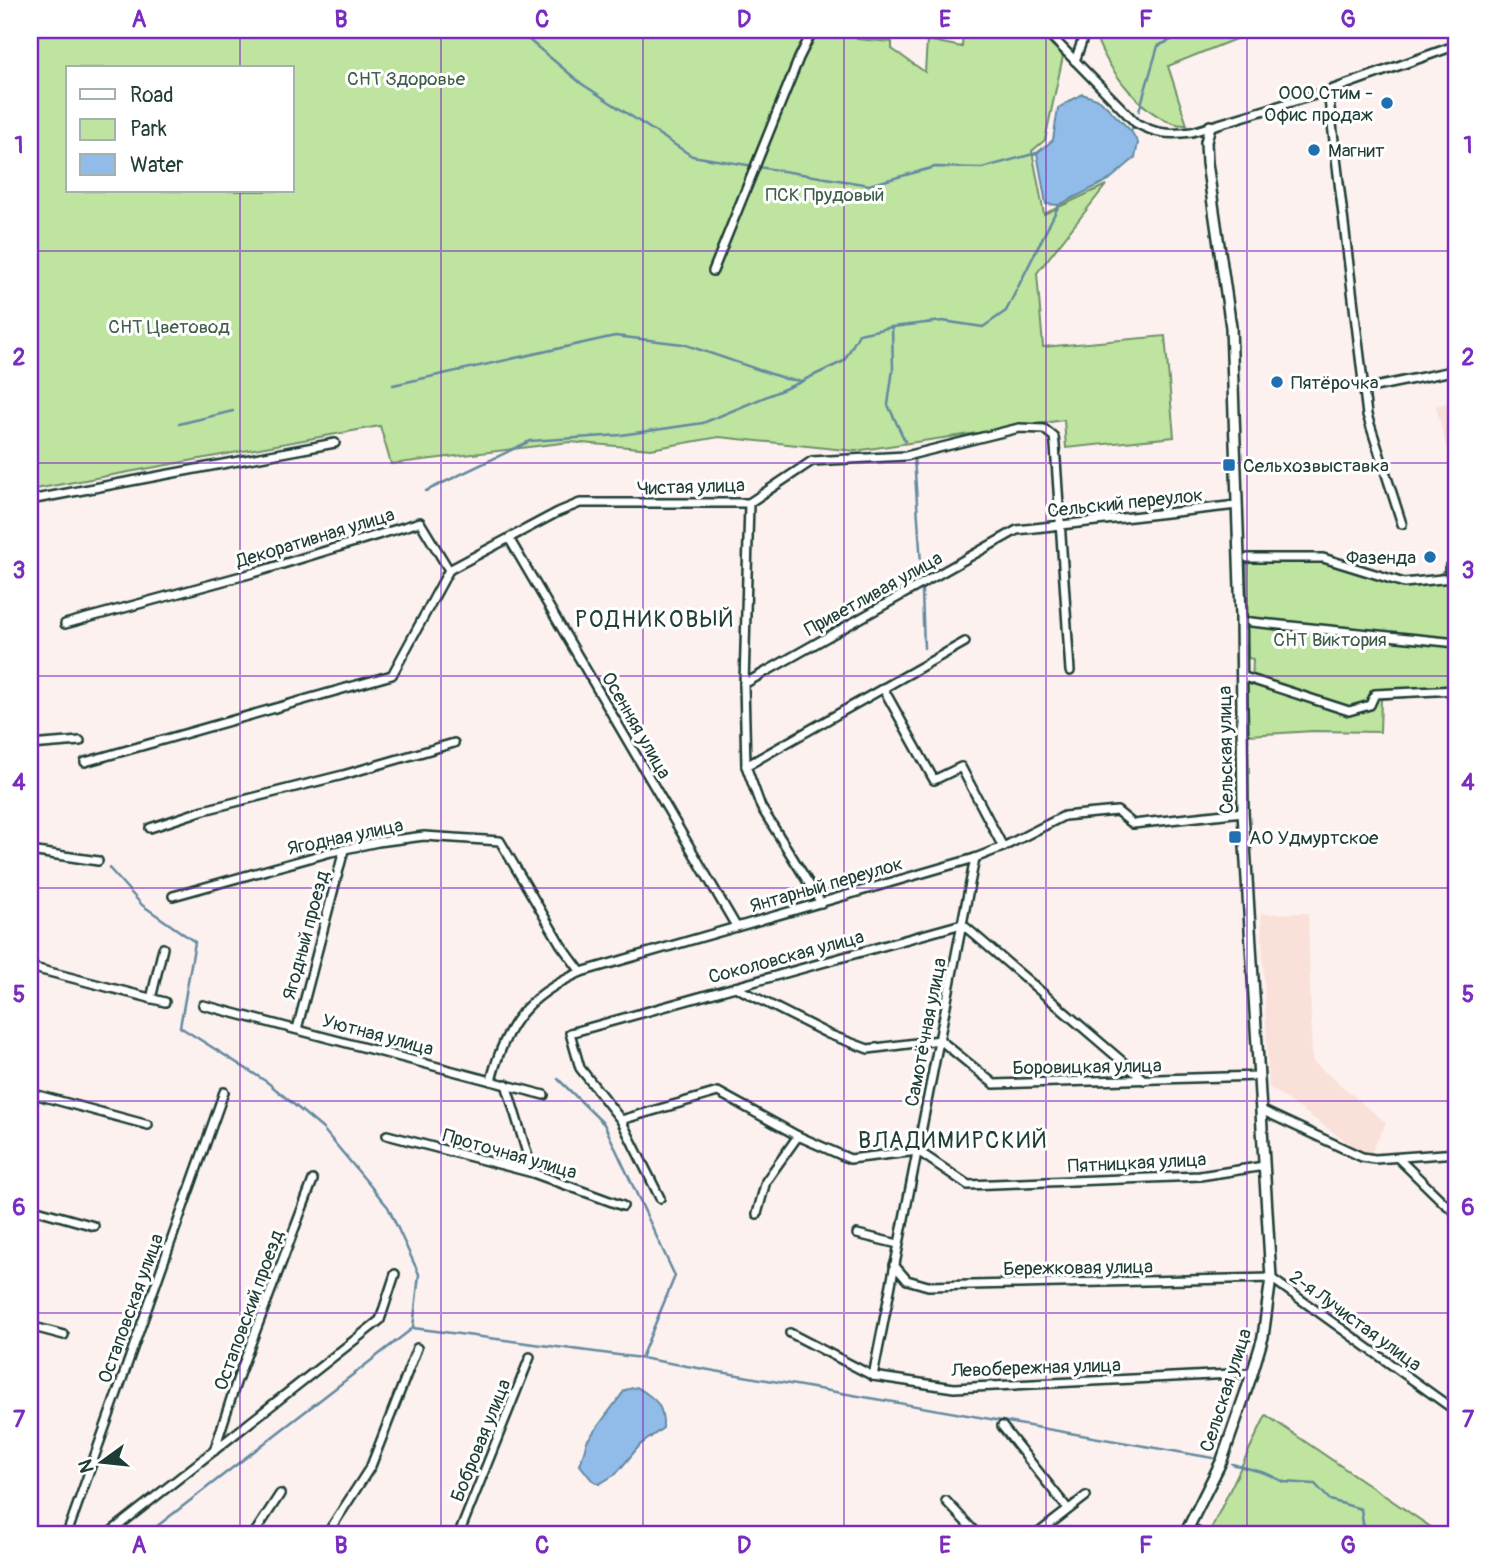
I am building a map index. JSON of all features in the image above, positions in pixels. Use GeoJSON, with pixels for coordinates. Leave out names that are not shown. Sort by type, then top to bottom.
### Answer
{"type":"FeatureCollection","features":[{"type":"Feature","properties":{"kind":"street"},"geometry":{"type":"LineString","coordinates":[[713,271],[799,58],[813,30]]}},
{"type":"Feature","properties":{"kind":"street"},"geometry":{"type":"LineString","coordinates":[[1045,30],[1136,123],[1155,133],[1171,135],[1328,91],[1457,45]]}},
{"type":"Feature","properties":{"kind":"street"},"geometry":{"type":"LineString","coordinates":[[1075,61],[1086,30]]}},
{"type":"Feature","properties":{"kind":"street"},"geometry":{"type":"LineString","coordinates":[[1328,91],[1367,415],[1402,524]]}},
{"type":"Feature","properties":{"kind":"street","name":"Сельская улица"},"geometry":{"type":"LineString","coordinates":[[1188,1531],[1222,1460],[1252,1373],[1263,1337],[1271,1278],[1243,812],[1231,327],[1207,163],[1206,142],[1210,126]]}},
{"type":"Feature","properties":{"kind":"street"},"geometry":{"type":"LineString","coordinates":[[1365,389],[1457,370]]}},
{"type":"Feature","properties":{"kind":"street","name":"Чистая улица"},"geometry":{"type":"LineString","coordinates":[[449,570],[580,503],[749,503],[812,461],[906,456],[1019,428],[1044,429],[1054,437],[1060,524]]}},
{"type":"Feature","properties":{"kind":"street"},"geometry":{"type":"LineString","coordinates":[[30,500],[335,443]]}},
{"type":"Feature","properties":{"kind":"street"},"geometry":{"type":"LineString","coordinates":[[749,503],[744,684],[746,766],[761,807],[821,903]]}},
{"type":"Feature","properties":{"kind":"street","name":"Сельский переулок"},"geometry":{"type":"LineString","coordinates":[[1017,530],[1237,505]]}},
{"type":"Feature","properties":{"kind":"street","name":"Декоративная улица"},"geometry":{"type":"LineString","coordinates":[[65,624],[260,571],[420,522],[449,570]]}},
{"type":"Feature","properties":{"kind":"street"},"geometry":{"type":"LineString","coordinates":[[1060,524],[1070,671]]}},
{"type":"Feature","properties":{"kind":"street","name":"Приветливая улица"},"geometry":{"type":"LineString","coordinates":[[744,684],[1017,530]]}},
{"type":"Feature","properties":{"kind":"street","name":"Осенняя улица"},"geometry":{"type":"LineString","coordinates":[[510,540],[736,926]]}},
{"type":"Feature","properties":{"kind":"street"},"geometry":{"type":"LineString","coordinates":[[1248,558],[1322,558],[1404,583],[1451,578],[1450,568],[1457,562]]}},
{"type":"Feature","properties":{"kind":"street"},"geometry":{"type":"LineString","coordinates":[[85,762],[392,675],[449,570]]}},
{"type":"Feature","properties":{"kind":"street"},"geometry":{"type":"LineString","coordinates":[[1251,622],[1457,643]]}},
{"type":"Feature","properties":{"kind":"street"},"geometry":{"type":"LineString","coordinates":[[746,766],[965,642]]}},
{"type":"Feature","properties":{"kind":"street"},"geometry":{"type":"LineString","coordinates":[[1241,676],[1349,711],[1370,705],[1375,694],[1457,690]]}},
{"type":"Feature","properties":{"kind":"street"},"geometry":{"type":"LineString","coordinates":[[883,688],[934,780],[961,767],[1003,847]]}},
{"type":"Feature","properties":{"kind":"street"},"geometry":{"type":"LineString","coordinates":[[30,745],[80,741]]}},
{"type":"Feature","properties":{"kind":"street"},"geometry":{"type":"LineString","coordinates":[[150,828],[204,810],[343,775],[454,743]]}},
{"type":"Feature","properties":{"kind":"street","name":"Янтарный переулок"},"geometry":{"type":"LineString","coordinates":[[491,1081],[500,1046],[515,1020],[533,1000],[566,978],[581,972],[975,858],[1064,816],[1117,811],[1133,824],[1243,812]]}},
{"type":"Feature","properties":{"kind":"street","name":"Ягодная улица"},"geometry":{"type":"LineString","coordinates":[[173,896],[344,850],[411,837],[500,841],[561,946],[581,972]]}},
{"type":"Feature","properties":{"kind":"street","name":"Ягодный проезд"},"geometry":{"type":"LineString","coordinates":[[297,1029],[344,850]]}},
{"type":"Feature","properties":{"kind":"street"},"geometry":{"type":"LineString","coordinates":[[30,851],[98,861]]}},
{"type":"Feature","properties":{"kind":"street","name":"Самотёчная улица"},"geometry":{"type":"LineString","coordinates":[[873,1376],[975,858]]}},
{"type":"Feature","properties":{"kind":"street"},"geometry":{"type":"LineString","coordinates":[[962,924],[1144,1080]]}},
{"type":"Feature","properties":{"kind":"street","name":"Соколовская улица"},"geometry":{"type":"LineString","coordinates":[[660,1198],[621,1120],[580,1068],[570,1033],[962,924]]}},
{"type":"Feature","properties":{"kind":"street"},"geometry":{"type":"LineString","coordinates":[[151,999],[163,948]]}},
{"type":"Feature","properties":{"kind":"street"},"geometry":{"type":"LineString","coordinates":[[30,967],[164,1002]]}},
{"type":"Feature","properties":{"kind":"street"},"geometry":{"type":"LineString","coordinates":[[735,987],[817,1029],[868,1049],[940,1040]]}},
{"type":"Feature","properties":{"kind":"street","name":"Уютная улица"},"geometry":{"type":"LineString","coordinates":[[203,1005],[544,1095]]}},
{"type":"Feature","properties":{"kind":"street","name":"Боровицкая улица"},"geometry":{"type":"LineString","coordinates":[[940,1040],[994,1084],[1259,1076]]}},
{"type":"Feature","properties":{"kind":"street"},"geometry":{"type":"LineString","coordinates":[[506,1084],[533,1173]]}},
{"type":"Feature","properties":{"kind":"street","name":"Остаповская улица"},"geometry":{"type":"LineString","coordinates":[[67,1534],[224,1092]]}},
{"type":"Feature","properties":{"kind":"street"},"geometry":{"type":"LineString","coordinates":[[621,1120],[719,1092],[798,1136],[850,1159],[918,1151]]}},
{"type":"Feature","properties":{"kind":"street"},"geometry":{"type":"LineString","coordinates":[[30,1093],[148,1125]]}},
{"type":"Feature","properties":{"kind":"street"},"geometry":{"type":"LineString","coordinates":[[1261,1110],[1351,1154],[1375,1159],[1457,1153]]}},
{"type":"Feature","properties":{"kind":"street","name":"Проточная улица"},"geometry":{"type":"LineString","coordinates":[[387,1135],[533,1173],[623,1206]]}},
{"type":"Feature","properties":{"kind":"street"},"geometry":{"type":"LineString","coordinates":[[757,1214],[766,1181],[798,1136]]}},
{"type":"Feature","properties":{"kind":"street","name":"Пятницкая улица"},"geometry":{"type":"LineString","coordinates":[[918,1151],[968,1185],[1200,1176],[1264,1167]]}},
{"type":"Feature","properties":{"kind":"street"},"geometry":{"type":"LineString","coordinates":[[1398,1158],[1457,1213]]}},
{"type":"Feature","properties":{"kind":"street","name":"Остаповский проезд"},"geometry":{"type":"LineString","coordinates":[[214,1452],[237,1380],[313,1180]]}},
{"type":"Feature","properties":{"kind":"street"},"geometry":{"type":"LineString","coordinates":[[30,1208],[94,1226]]}},
{"type":"Feature","properties":{"kind":"street"},"geometry":{"type":"LineString","coordinates":[[857,1234],[898,1244]]}},
{"type":"Feature","properties":{"kind":"street","name":"Бережковая улица"},"geometry":{"type":"LineString","coordinates":[[894,1265],[907,1280],[928,1286],[1271,1278]]}},
{"type":"Feature","properties":{"kind":"street"},"geometry":{"type":"LineString","coordinates":[[108,1534],[380,1321],[395,1274]]}},
{"type":"Feature","properties":{"kind":"street","name":"2-я Лучистая улица"},"geometry":{"type":"LineString","coordinates":[[1271,1278],[1457,1412]]}},
{"type":"Feature","properties":{"kind":"street"},"geometry":{"type":"LineString","coordinates":[[30,1326],[64,1335]]}},
{"type":"Feature","properties":{"kind":"street","name":"Левобережная улица"},"geometry":{"type":"LineString","coordinates":[[790,1333],[873,1376],[954,1388],[1252,1373]]}},
{"type":"Feature","properties":{"kind":"street"},"geometry":{"type":"LineString","coordinates":[[327,1534],[371,1466],[417,1348]]}},
{"type":"Feature","properties":{"kind":"street","name":"Бобровая улица"},"geometry":{"type":"LineString","coordinates":[[459,1534],[530,1357]]}},
{"type":"Feature","properties":{"kind":"street"},"geometry":{"type":"LineString","coordinates":[[1002,1426],[1068,1508]]}},
{"type":"Feature","properties":{"kind":"street"},"geometry":{"type":"LineString","coordinates":[[254,1534],[280,1494]]}},
{"type":"Feature","properties":{"kind":"street"},"geometry":{"type":"LineString","coordinates":[[1037,1534],[1086,1496]]}},
{"type":"Feature","properties":{"kind":"street"},"geometry":{"type":"LineString","coordinates":[[946,1501],[977,1534]]}},
{"type":"Feature","properties":{"kind":"street"},"geometry":{"type":"LineString","coordinates":[[1188,1531],[1201,1534]]}},
{"type":"Feature","properties":{"kind":"shaded area"},"geometry":{"type":"Polygon","coordinates":[[[1457,400],[1457,463],[1453,447],[1446,447],[1436,406],[1457,400]]]}},
{"type":"Feature","properties":{"kind":"shaded area"},"geometry":{"type":"Polygon","coordinates":[[[1308,913],[1312,1061],[1386,1123],[1369,1157],[1269,1087],[1261,914],[1308,913]]]}},
{"type":"Feature","properties":{"kind":"green space"},"geometry":{"type":"Polygon","coordinates":[[[30,30],[857,30],[857,39],[892,42],[892,49],[925,72],[927,40],[962,47],[963,30],[1037,30],[1063,56],[1045,140],[1032,151],[1044,214],[1106,185],[1037,273],[1043,347],[1165,336],[1174,437],[1066,448],[1064,420],[855,451],[719,437],[651,449],[570,442],[391,464],[380,426],[30,490],[30,30]]]}},
{"type":"Feature","properties":{"kind":"green space"},"geometry":{"type":"Polygon","coordinates":[[[1094,30],[1258,30],[1168,66],[1187,125],[1172,123],[1158,116],[1129,91],[1107,59],[1094,30]]]}},
{"type":"Feature","properties":{"kind":"green space","name":"СНТ Виктория"},"geometry":{"type":"Polygon","coordinates":[[[1457,529],[1457,693],[1381,699],[1380,732],[1313,731],[1249,735],[1247,683],[1252,683],[1253,659],[1248,658],[1247,555],[1324,554],[1404,578],[1435,577],[1455,558],[1452,530],[1457,529]]]}},
{"type":"Feature","properties":{"kind":"green space"},"geometry":{"type":"Polygon","coordinates":[[[1266,1415],[1441,1534],[1220,1534],[1211,1529],[1266,1415]]]}},
{"type":"Feature","properties":{"kind":"water"},"geometry":{"type":"Polygon","coordinates":[[[1082,94],[1100,100],[1131,131],[1138,143],[1135,158],[1109,180],[1059,205],[1046,204],[1037,153],[1053,140],[1058,108],[1082,94]]]}},
{"type":"Feature","properties":{"kind":"water"},"geometry":{"type":"Polygon","coordinates":[[[637,1387],[657,1403],[662,1414],[663,1428],[640,1445],[616,1474],[599,1484],[591,1479],[580,1465],[587,1441],[625,1390],[637,1387]]]}},
{"type":"Feature","properties":{"kind":"waterway"},"geometry":{"type":"LineString","coordinates":[[517,30],[582,84],[692,156],[869,185],[935,167],[982,168],[1037,153]]}},
{"type":"Feature","properties":{"kind":"waterway"},"geometry":{"type":"LineString","coordinates":[[1139,111],[1158,46],[1192,30]]}},
{"type":"Feature","properties":{"kind":"waterway"},"geometry":{"type":"LineString","coordinates":[[1131,131],[1133,127]]}},
{"type":"Feature","properties":{"kind":"waterway"},"geometry":{"type":"LineString","coordinates":[[393,385],[615,336],[683,344],[786,379],[802,381],[844,361],[859,334],[943,321],[983,327],[1006,311],[1059,205]]}},
{"type":"Feature","properties":{"kind":"waterway"},"geometry":{"type":"LineString","coordinates":[[892,327],[893,369],[888,405],[905,441]]}},
{"type":"Feature","properties":{"kind":"waterway"},"geometry":{"type":"LineString","coordinates":[[426,491],[530,441],[621,435],[703,423],[801,382]]}},
{"type":"Feature","properties":{"kind":"waterway"},"geometry":{"type":"LineString","coordinates":[[179,424],[233,411]]}},
{"type":"Feature","properties":{"kind":"waterway"},"geometry":{"type":"LineString","coordinates":[[914,457],[922,580]]}},
{"type":"Feature","properties":{"kind":"waterway"},"geometry":{"type":"LineString","coordinates":[[922,591],[924,648]]}},
{"type":"Feature","properties":{"kind":"waterway"},"geometry":{"type":"LineString","coordinates":[[109,868],[142,905],[195,942],[180,1027],[267,1082],[323,1129],[388,1207],[419,1274],[413,1328]]}},
{"type":"Feature","properties":{"kind":"waterway"},"geometry":{"type":"LineString","coordinates":[[558,1079],[604,1124],[675,1276],[641,1358]]}},
{"type":"Feature","properties":{"kind":"waterway"},"geometry":{"type":"LineString","coordinates":[[147,1534],[413,1328],[641,1358],[1213,1458]]}},
{"type":"Feature","properties":{"kind":"waterway"},"geometry":{"type":"LineString","coordinates":[[1232,1464],[1265,1473],[1284,1482],[1315,1484],[1330,1500],[1361,1509],[1363,1524],[1371,1534]]}},
{"type":"Feature","properties":{"kind":"place","name":"ООО Стим - Офис продаж"},"geometry":{"type":"Point","coordinates":[1387,103]}},
{"type":"Feature","properties":{"kind":"place","name":"Магнит"},"geometry":{"type":"Point","coordinates":[1314,150]}},
{"type":"Feature","properties":{"kind":"place","name":"Пятёрочка"},"geometry":{"type":"Point","coordinates":[1277,382]}},
{"type":"Feature","properties":{"kind":"place","name":"Сельхозвыставка"},"geometry":{"type":"Point","coordinates":[1229,465]}},
{"type":"Feature","properties":{"kind":"place","name":"Фазенда"},"geometry":{"type":"Point","coordinates":[1430,557]}},
{"type":"Feature","properties":{"kind":"place","name":"АО Удмуртское"},"geometry":{"type":"Point","coordinates":[1235,837]}},
{"type":"Feature","properties":{"kind":"district","name":"РОДНИКОВЫЙ"},"geometry":{"type":"Point","coordinates":[655,619]}},
{"type":"Feature","properties":{"kind":"district","name":"ВЛАДИМИРСКИЙ"},"geometry":{"type":"Point","coordinates":[953,1140]}},
{"type":"Feature","properties":{"kind":"park label","name":"СНТ Здоровье"},"geometry":{"type":"Point","coordinates":[406,78]}},
{"type":"Feature","properties":{"kind":"park label","name":"ПСК Прудовый"},"geometry":{"type":"Point","coordinates":[825,194]}},
{"type":"Feature","properties":{"kind":"park label","name":"СНТ Цветовод"},"geometry":{"type":"Point","coordinates":[169,326]}}]}
